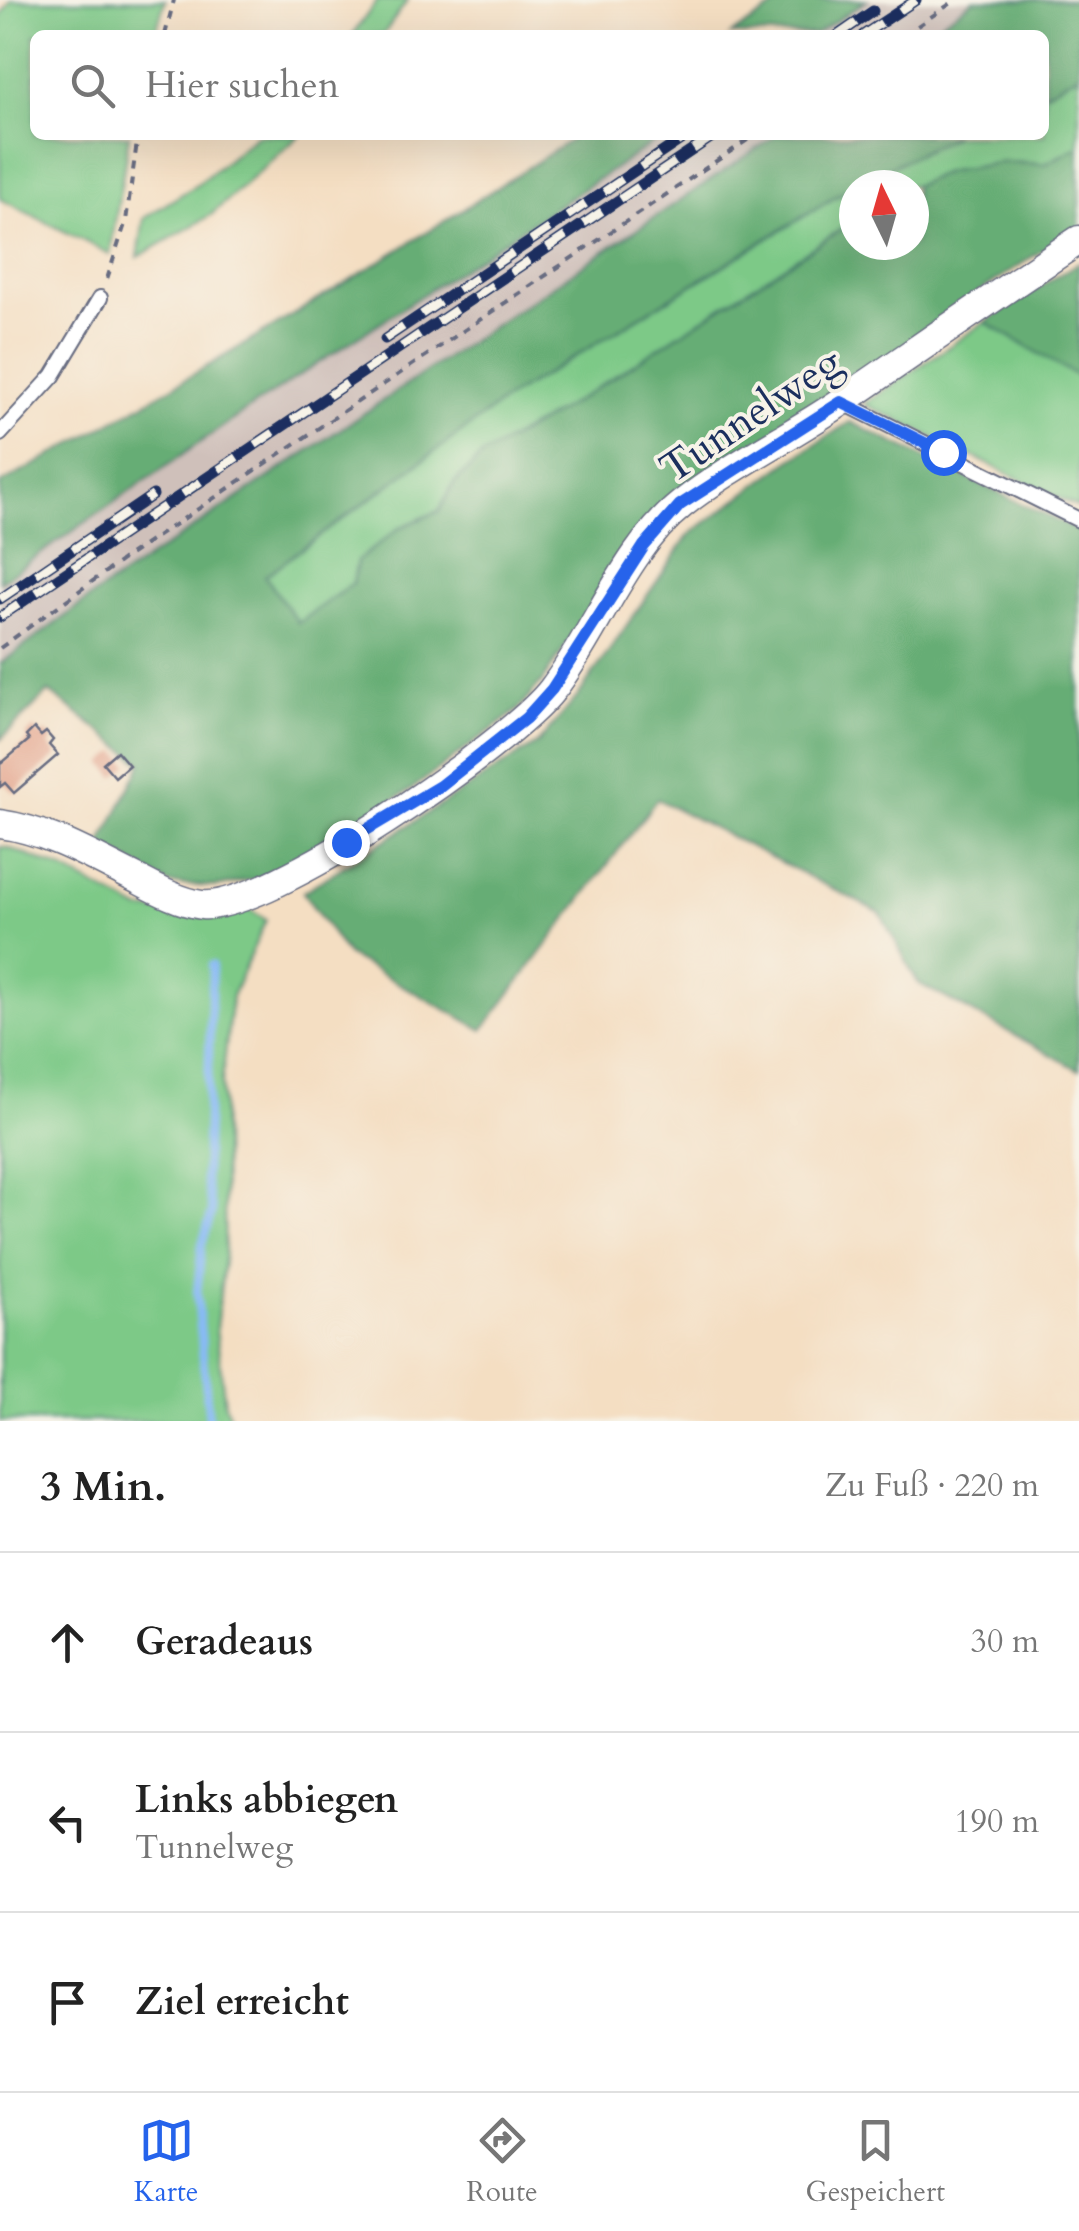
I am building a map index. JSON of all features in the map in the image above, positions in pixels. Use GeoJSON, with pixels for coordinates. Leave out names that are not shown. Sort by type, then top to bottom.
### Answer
{"type":"FeatureCollection","features":[{"type":"Feature","properties":{"kind":"street","name":"Tunnelweg"},"geometry":{"type":"LineString","coordinates":[[0,824],[41,831],[166,894],[204,905],[239,899],[284,879],[440,786],[526,718],[552,689],[644,546],[680,505],[841,402],[1079,240]]}},
{"type":"Feature","properties":{"kind":"lane"},"geometry":{"type":"LineString","coordinates":[[0,434],[52,376],[100,298]]}},
{"type":"Feature","properties":{"kind":"lane"},"geometry":{"type":"LineString","coordinates":[[841,402],[1079,520]]}},
{"type":"Feature","properties":{"kind":"path"},"geometry":{"type":"LineString","coordinates":[[165,30],[174,0]]}},
{"type":"Feature","properties":{"kind":"path"},"geometry":{"type":"LineString","coordinates":[[911,30],[956,0]]}},
{"type":"Feature","properties":{"kind":"path"},"geometry":{"type":"LineString","coordinates":[[100,298],[126,221],[137,140]]}},
{"type":"Feature","properties":{"kind":"path"},"geometry":{"type":"LineString","coordinates":[[0,648],[122,560],[748,140]]}},
{"type":"Feature","properties":{"kind":"shaded area"},"geometry":{"type":"Polygon","coordinates":[[[867,0],[974,0],[930,30],[822,30],[867,0]]]}},
{"type":"Feature","properties":{"kind":"shaded area"},"geometry":{"type":"Polygon","coordinates":[[[657,140],[770,140],[97,593],[0,664],[0,582],[238,416],[657,140]]]}},
{"type":"Feature","properties":{"kind":"green space"},"geometry":{"type":"Polygon","coordinates":[[[11,0],[165,0],[156,30],[30,30],[30,140],[128,140],[110,254],[0,199],[0,17],[11,0]]]}},
{"type":"Feature","properties":{"kind":"green space"},"geometry":{"type":"Polygon","coordinates":[[[378,0],[408,0],[387,30],[356,30],[378,0]]]}},
{"type":"Feature","properties":{"kind":"green space"},"geometry":{"type":"Polygon","coordinates":[[[785,0],[867,0],[822,30],[739,30],[785,0]]]}},
{"type":"Feature","properties":{"kind":"green space"},"geometry":{"type":"Polygon","coordinates":[[[974,0],[1079,0],[1079,73],[1049,90],[1049,30],[930,30],[974,0]]]}},
{"type":"Feature","properties":{"kind":"green space"},"geometry":{"type":"Polygon","coordinates":[[[1079,74],[1079,146],[1045,164],[1003,162],[945,172],[929,179],[929,170],[886,170],[946,140],[1049,140],[1049,90],[1079,74]]]}},
{"type":"Feature","properties":{"kind":"green space"},"geometry":{"type":"Polygon","coordinates":[[[251,140],[294,140],[211,215],[138,257],[144,218],[198,184],[251,140]]]}},
{"type":"Feature","properties":{"kind":"green space"},"geometry":{"type":"Polygon","coordinates":[[[570,140],[657,140],[238,416],[0,582],[0,484],[293,315],[570,140]]]}},
{"type":"Feature","properties":{"kind":"green space"},"geometry":{"type":"Polygon","coordinates":[[[770,140],[946,140],[885,170],[839,170],[839,194],[509,397],[265,576],[298,623],[353,583],[357,561],[399,528],[439,511],[454,483],[482,456],[578,400],[839,231],[839,260],[929,260],[929,179],[945,172],[1003,162],[1045,164],[1079,146],[1079,226],[955,308],[620,564],[542,682],[518,710],[412,789],[262,878],[216,887],[169,884],[101,845],[142,763],[49,692],[0,740],[0,664],[97,593],[770,140]]]}},
{"type":"Feature","properties":{"kind":"green space"},"geometry":{"type":"Polygon","coordinates":[[[839,195],[839,231],[578,400],[482,456],[454,483],[439,511],[399,528],[353,583],[298,623],[264,576],[509,397],[839,195]]]}},
{"type":"Feature","properties":{"kind":"green space"},"geometry":{"type":"Polygon","coordinates":[[[1079,262],[1079,377],[985,322],[1079,262]]]}},
{"type":"Feature","properties":{"kind":"green space"},"geometry":{"type":"Polygon","coordinates":[[[985,322],[1079,377],[1079,508],[864,404],[985,322]]]}},
{"type":"Feature","properties":{"kind":"green space"},"geometry":{"type":"Polygon","coordinates":[[[850,422],[1079,531],[1079,1070],[918,983],[880,913],[657,799],[483,1030],[347,955],[303,892],[538,743],[578,696],[689,535],[786,463],[850,422]]]}},
{"type":"Feature","properties":{"kind":"green space"},"geometry":{"type":"Polygon","coordinates":[[[0,847],[62,869],[140,910],[208,915],[246,907],[266,920],[232,996],[222,1081],[225,1252],[216,1328],[225,1405],[232,1421],[0,1421],[0,847]]]}},
{"type":"Feature","properties":{"kind":"building"},"geometry":{"type":"Polygon","coordinates":[[[34,728],[41,736],[46,732],[53,740],[49,745],[58,755],[14,793],[5,783],[0,787],[0,760],[2,763],[29,740],[26,736],[34,728]]]}},
{"type":"Feature","properties":{"kind":"building"},"geometry":{"type":"Polygon","coordinates":[[[117,751],[129,765],[115,777],[103,763],[117,751]]]}},
{"type":"Feature","properties":{"kind":"waterway"},"geometry":{"type":"LineString","coordinates":[[209,1421],[197,1293],[202,1244],[212,1212],[205,1179],[212,965]]}},
{"type":"Feature","properties":{"kind":"railway"},"geometry":{"type":"LineString","coordinates":[[871,30],[916,0]]}},
{"type":"Feature","properties":{"kind":"railway"},"geometry":{"type":"LineString","coordinates":[[845,30],[873,11]]}},
{"type":"Feature","properties":{"kind":"railway"},"geometry":{"type":"LineString","coordinates":[[385,339],[681,140]]}},
{"type":"Feature","properties":{"kind":"railway"},"geometry":{"type":"LineString","coordinates":[[0,617],[708,140]]}},
{"type":"Feature","properties":{"kind":"railway"},"geometry":{"type":"LineString","coordinates":[[0,599],[153,495]]}},
{"type":"Feature","properties":{"kind":"route"},"geometry":{"type":"LineString","coordinates":[[346,842],[440,786],[526,718],[552,689],[644,546],[680,505],[841,402],[943,452]]}}]}
